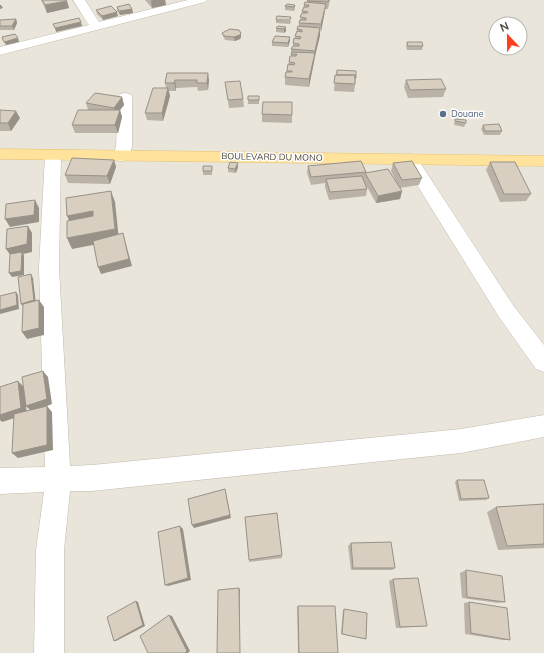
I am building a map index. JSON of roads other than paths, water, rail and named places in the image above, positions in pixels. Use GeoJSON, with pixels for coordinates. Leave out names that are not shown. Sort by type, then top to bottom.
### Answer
{"type":"FeatureCollection","features":[{"type":"Feature","properties":{"kind":"main road","name":"BOULEVARD DU MONO"},"geometry":{"type":"LineString","coordinates":[[0,146],[409,159],[544,161]]}},
{"type":"Feature","properties":{"kind":"main road","name":"BOULEVARD DU MONO"},"geometry":{"type":"LineString","coordinates":[[0,154],[53,155],[122,151],[544,152]]}},
{"type":"Feature","properties":{"kind":"street"},"geometry":{"type":"LineString","coordinates":[[79,0],[96,27]]}},
{"type":"Feature","properties":{"kind":"street"},"geometry":{"type":"LineString","coordinates":[[0,51],[201,0]]}},
{"type":"Feature","properties":{"kind":"street"},"geometry":{"type":"LineString","coordinates":[[122,151],[125,97]]}},
{"type":"Feature","properties":{"kind":"street"},"geometry":{"type":"LineString","coordinates":[[49,653],[50,550],[58,480],[49,268],[53,155]]}},
{"type":"Feature","properties":{"kind":"street"},"geometry":{"type":"LineString","coordinates":[[409,159],[506,311],[544,362]]}},
{"type":"Feature","properties":{"kind":"street"},"geometry":{"type":"LineString","coordinates":[[0,481],[92,478],[461,441],[544,426]]}},
{"type":"Feature","properties":{"kind":"place","name":"Douane"},"geometry":{"type":"Point","coordinates":[443,114]}}]}
